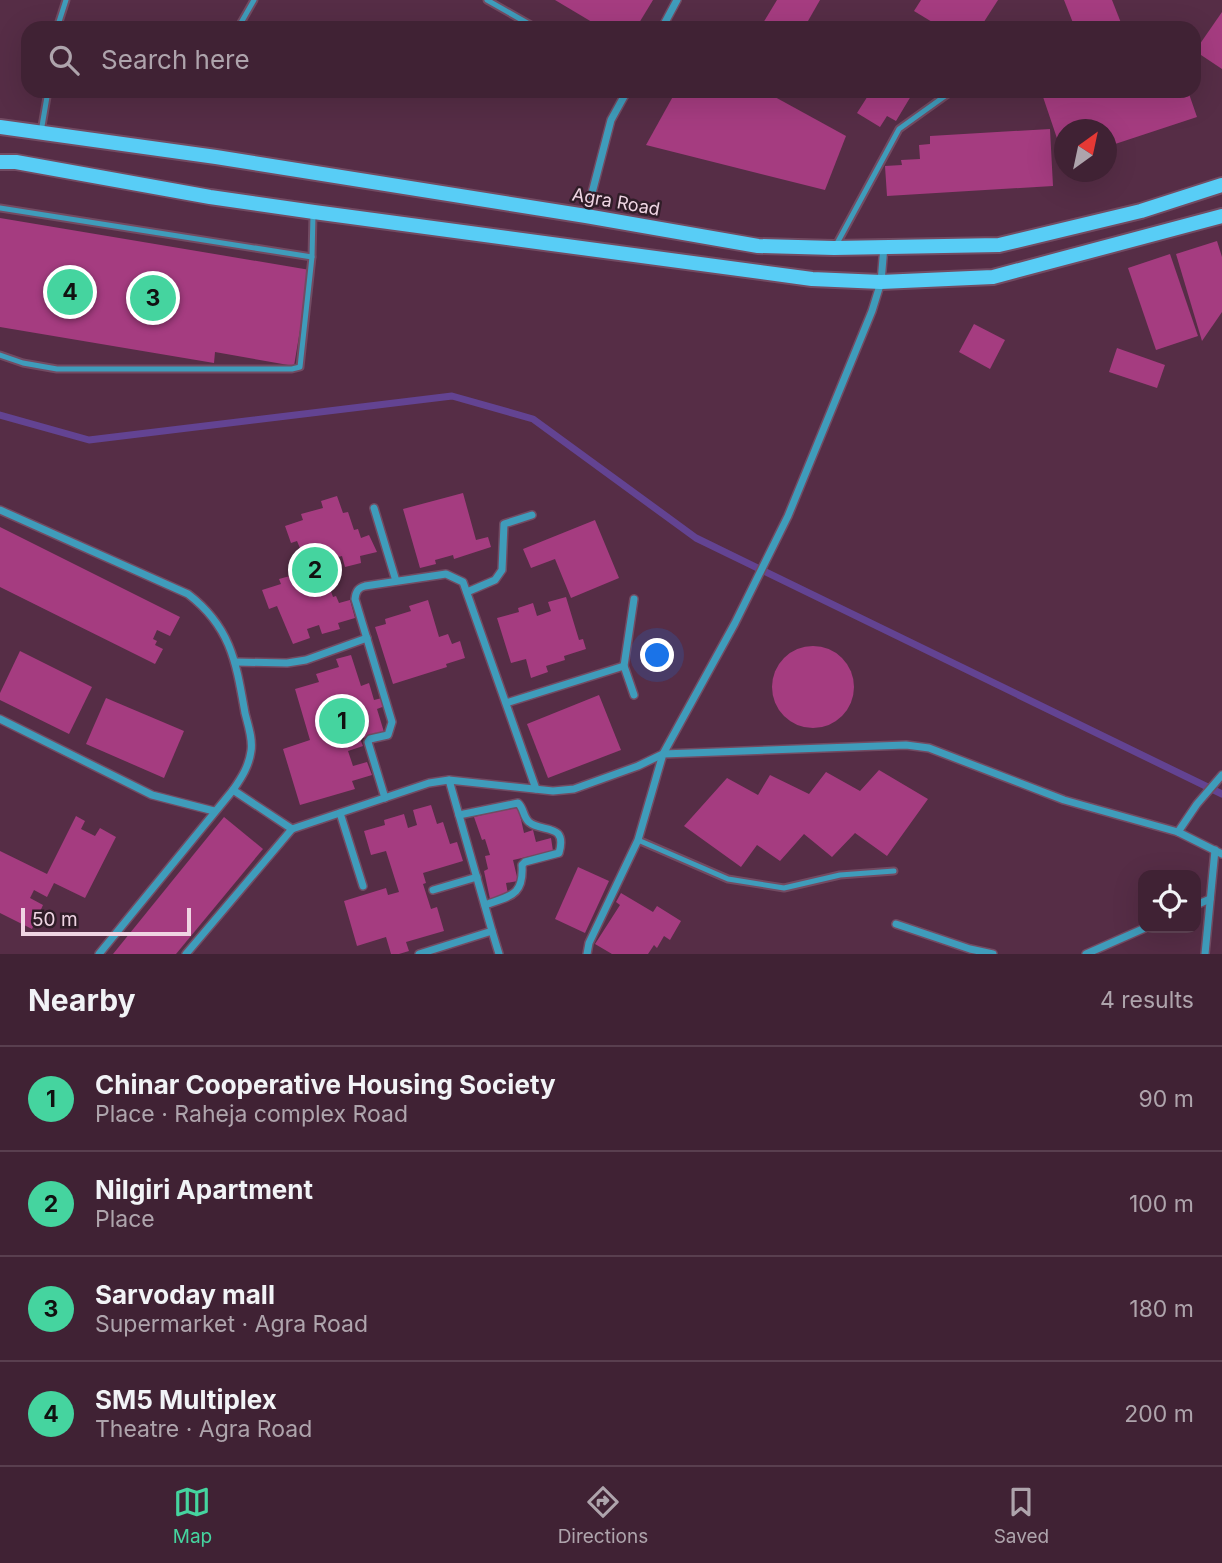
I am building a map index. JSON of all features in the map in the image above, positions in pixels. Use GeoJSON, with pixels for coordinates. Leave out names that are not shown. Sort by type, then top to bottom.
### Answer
{"type":"FeatureCollection","features":[{"type":"Feature","properties":{"kind":"main road","name":"Agra Road"},"geometry":{"type":"LineString","coordinates":[[0,127],[586,216],[758,246],[834,248],[999,245],[1141,211],[1222,185]]}},
{"type":"Feature","properties":{"kind":"main road"},"geometry":{"type":"LineString","coordinates":[[0,162],[16,162],[210,197],[314,212],[812,279],[881,282],[993,277],[1222,216]]}},
{"type":"Feature","properties":{"kind":"street"},"geometry":{"type":"LineString","coordinates":[[666,21],[677,0]]}},
{"type":"Feature","properties":{"kind":"street"},"geometry":{"type":"LineString","coordinates":[[586,216],[611,120],[623,98]]}},
{"type":"Feature","properties":{"kind":"street"},"geometry":{"type":"LineString","coordinates":[[587,954],[589,943],[638,841],[663,754],[788,516],[872,312],[881,282],[884,246]]}},
{"type":"Feature","properties":{"kind":"street"},"geometry":{"type":"LineString","coordinates":[[374,508],[396,581]]}},
{"type":"Feature","properties":{"kind":"street"},"geometry":{"type":"LineString","coordinates":[[0,510],[188,594],[207,609],[223,631],[235,662],[252,748],[247,770],[99,954]]}},
{"type":"Feature","properties":{"kind":"street"},"geometry":{"type":"LineString","coordinates":[[467,592],[495,580],[502,570],[504,524],[532,515]]}},
{"type":"Feature","properties":{"kind":"street"},"geometry":{"type":"LineString","coordinates":[[386,798],[368,742],[370,739],[388,735],[393,722],[355,599],[356,592],[365,586],[446,574],[463,582],[536,789]]}},
{"type":"Feature","properties":{"kind":"street"},"geometry":{"type":"LineString","coordinates":[[634,599],[624,666],[634,695]]}},
{"type":"Feature","properties":{"kind":"street"},"geometry":{"type":"LineString","coordinates":[[235,662],[288,663],[306,660],[367,638]]}},
{"type":"Feature","properties":{"kind":"street"},"geometry":{"type":"LineString","coordinates":[[506,703],[624,666]]}},
{"type":"Feature","properties":{"kind":"street"},"geometry":{"type":"LineString","coordinates":[[0,719],[152,795],[214,811]]}},
{"type":"Feature","properties":{"kind":"street"},"geometry":{"type":"LineString","coordinates":[[186,954],[292,829],[429,783],[449,780],[536,789],[574,789],[663,754],[906,745],[929,748],[1064,800],[1178,832],[1219,852],[1210,899],[1205,954]]}},
{"type":"Feature","properties":{"kind":"street"},"geometry":{"type":"LineString","coordinates":[[1178,832],[1222,775]]}},
{"type":"Feature","properties":{"kind":"street"},"geometry":{"type":"LineString","coordinates":[[449,780],[499,954]]}},
{"type":"Feature","properties":{"kind":"street"},"geometry":{"type":"LineString","coordinates":[[233,790],[292,829]]}},
{"type":"Feature","properties":{"kind":"street"},"geometry":{"type":"LineString","coordinates":[[459,815],[519,803],[531,825],[551,828],[559,836],[559,853],[524,862],[522,882],[516,893],[485,905]]}},
{"type":"Feature","properties":{"kind":"street"},"geometry":{"type":"LineString","coordinates":[[340,813],[363,886]]}},
{"type":"Feature","properties":{"kind":"street"},"geometry":{"type":"LineString","coordinates":[[433,890],[477,877]]}},
{"type":"Feature","properties":{"kind":"street"},"geometry":{"type":"LineString","coordinates":[[1201,903],[1210,899]]}},
{"type":"Feature","properties":{"kind":"street"},"geometry":{"type":"LineString","coordinates":[[895,924],[993,954]]}},
{"type":"Feature","properties":{"kind":"street"},"geometry":{"type":"LineString","coordinates":[[419,954],[492,931]]}},
{"type":"Feature","properties":{"kind":"street"},"geometry":{"type":"LineString","coordinates":[[1086,954],[1138,931]]}},
{"type":"Feature","properties":{"kind":"lane"},"geometry":{"type":"LineString","coordinates":[[59,21],[66,0]]}},
{"type":"Feature","properties":{"kind":"lane"},"geometry":{"type":"LineString","coordinates":[[242,21],[254,0]]}},
{"type":"Feature","properties":{"kind":"lane"},"geometry":{"type":"LineString","coordinates":[[486,0],[524,21]]}},
{"type":"Feature","properties":{"kind":"lane"},"geometry":{"type":"LineString","coordinates":[[41,132],[47,98]]}},
{"type":"Feature","properties":{"kind":"lane"},"geometry":{"type":"LineString","coordinates":[[834,248],[899,129],[941,98]]}},
{"type":"Feature","properties":{"kind":"lane"},"geometry":{"type":"LineString","coordinates":[[0,208],[312,257]]}},
{"type":"Feature","properties":{"kind":"lane"},"geometry":{"type":"LineString","coordinates":[[0,355],[23,363],[57,369],[300,367],[314,212]]}},
{"type":"Feature","properties":{"kind":"lane"},"geometry":{"type":"LineString","coordinates":[[638,841],[728,879],[784,888],[840,875],[894,871]]}},
{"type":"Feature","properties":{"kind":"building"},"geometry":{"type":"Polygon","coordinates":[[[555,0],[653,0],[640,21],[590,21],[555,0]]]}},
{"type":"Feature","properties":{"kind":"building"},"geometry":{"type":"Polygon","coordinates":[[[777,0],[820,0],[808,21],[764,21],[777,0]]]}},
{"type":"Feature","properties":{"kind":"building"},"geometry":{"type":"Polygon","coordinates":[[[921,0],[998,0],[984,21],[930,21],[914,11],[921,0]]]}},
{"type":"Feature","properties":{"kind":"building"},"geometry":{"type":"Polygon","coordinates":[[[1064,0],[1112,0],[1120,21],[1072,21],[1064,0]]]}},
{"type":"Feature","properties":{"kind":"building"},"geometry":{"type":"Polygon","coordinates":[[[1222,12],[1222,69],[1201,55],[1201,42],[1222,12]]]}},
{"type":"Feature","properties":{"kind":"building"},"geometry":{"type":"Polygon","coordinates":[[[672,98],[777,98],[846,136],[825,190],[646,145],[672,98]]]}},
{"type":"Feature","properties":{"kind":"building"},"geometry":{"type":"Polygon","coordinates":[[[867,98],[910,98],[896,121],[887,116],[880,127],[857,113],[867,98]]]}},
{"type":"Feature","properties":{"kind":"building"},"geometry":{"type":"Polygon","coordinates":[[[1043,98],[1190,98],[1197,117],[1117,143],[1117,119],[1054,119],[1054,129],[1043,98]]]}},
{"type":"Feature","properties":{"kind":"building"},"geometry":{"type":"Polygon","coordinates":[[[1050,129],[1053,186],[887,196],[885,166],[902,165],[901,160],[920,159],[919,145],[930,144],[930,136],[1050,129]]]}},
{"type":"Feature","properties":{"kind":"building"},"geometry":{"type":"Polygon","coordinates":[[[0,218],[310,270],[294,366],[215,352],[214,363],[0,327],[0,218]]]}},
{"type":"Feature","properties":{"kind":"building"},"geometry":{"type":"Polygon","coordinates":[[[1217,241],[1222,257],[1222,312],[1202,341],[1176,254],[1217,241]]]}},
{"type":"Feature","properties":{"kind":"building"},"geometry":{"type":"Polygon","coordinates":[[[1170,254],[1198,336],[1156,350],[1128,268],[1170,254]]]}},
{"type":"Feature","properties":{"kind":"building"},"geometry":{"type":"Polygon","coordinates":[[[974,324],[1005,340],[990,369],[959,352],[974,324]]]}},
{"type":"Feature","properties":{"kind":"building"},"geometry":{"type":"Polygon","coordinates":[[[1117,348],[1165,365],[1157,388],[1109,372],[1117,348]]]}},
{"type":"Feature","properties":{"kind":"building"},"geometry":{"type":"Polygon","coordinates":[[[463,493],[476,540],[488,537],[491,547],[454,559],[453,555],[435,560],[436,564],[420,568],[403,509],[463,493]]]}},
{"type":"Feature","properties":{"kind":"building"},"geometry":{"type":"Polygon","coordinates":[[[337,496],[343,513],[348,512],[354,530],[358,529],[361,538],[369,535],[377,552],[360,556],[361,563],[345,567],[342,556],[326,560],[330,572],[325,574],[333,597],[336,596],[339,603],[350,600],[355,618],[338,623],[340,629],[322,634],[319,625],[307,629],[310,638],[293,644],[277,606],[269,609],[262,590],[281,584],[279,579],[301,573],[299,566],[306,563],[297,541],[291,543],[285,526],[303,520],[301,514],[323,508],[321,501],[337,496]]]}},
{"type":"Feature","properties":{"kind":"building"},"geometry":{"type":"Polygon","coordinates":[[[595,520],[619,578],[571,598],[555,559],[531,568],[523,549],[595,520]]]}},
{"type":"Feature","properties":{"kind":"building"},"geometry":{"type":"Polygon","coordinates":[[[0,527],[180,617],[170,636],[157,630],[153,639],[157,641],[155,645],[163,649],[155,664],[0,587],[0,527]]]}},
{"type":"Feature","properties":{"kind":"building"},"geometry":{"type":"Polygon","coordinates":[[[566,597],[579,640],[583,639],[586,649],[564,656],[565,660],[546,666],[548,672],[531,678],[526,659],[511,663],[497,618],[519,612],[518,608],[533,603],[537,616],[551,611],[548,602],[566,597]]]}},
{"type":"Feature","properties":{"kind":"building"},"geometry":{"type":"Polygon","coordinates":[[[428,600],[439,637],[448,634],[452,644],[460,641],[465,658],[446,664],[447,667],[393,684],[375,627],[386,624],[385,619],[411,611],[409,606],[428,600]]]}},
{"type":"Feature","properties":{"kind":"building"},"geometry":{"type":"Polygon","coordinates":[[[813,646],[829,650],[842,658],[850,671],[854,687],[850,703],[842,716],[829,724],[813,728],[797,724],[784,716],[776,703],[772,687],[776,671],[784,658],[797,650],[813,646]]]}},
{"type":"Feature","properties":{"kind":"building"},"geometry":{"type":"Polygon","coordinates":[[[20,651],[92,687],[69,734],[0,700],[0,693],[20,651]]]}},
{"type":"Feature","properties":{"kind":"building"},"geometry":{"type":"Polygon","coordinates":[[[351,655],[361,686],[369,683],[374,700],[382,698],[385,706],[377,709],[384,732],[360,739],[363,746],[348,751],[353,766],[367,762],[372,775],[352,781],[355,789],[300,805],[283,749],[310,740],[295,689],[319,682],[316,674],[339,667],[336,659],[351,655]]]}},
{"type":"Feature","properties":{"kind":"building"},"geometry":{"type":"Polygon","coordinates":[[[599,695],[621,750],[548,778],[527,724],[599,695]]]}},
{"type":"Feature","properties":{"kind":"building"},"geometry":{"type":"Polygon","coordinates":[[[106,698],[184,731],[164,778],[86,744],[106,698]]]}},
{"type":"Feature","properties":{"kind":"building"},"geometry":{"type":"Polygon","coordinates":[[[879,770],[928,799],[887,856],[855,833],[832,857],[804,834],[780,861],[757,845],[741,867],[684,826],[727,778],[758,795],[770,775],[809,794],[826,772],[860,791],[879,770]]]}},
{"type":"Feature","properties":{"kind":"building"},"geometry":{"type":"Polygon","coordinates":[[[431,805],[437,824],[443,822],[450,844],[457,842],[463,861],[423,873],[426,883],[423,884],[431,909],[437,907],[444,931],[406,942],[409,951],[399,954],[391,954],[386,937],[357,946],[344,901],[386,888],[388,895],[399,892],[386,851],[371,855],[364,831],[385,825],[384,820],[404,814],[408,828],[417,825],[413,810],[431,805]]]}},
{"type":"Feature","properties":{"kind":"building"},"geometry":{"type":"Polygon","coordinates":[[[518,806],[524,833],[533,830],[536,842],[551,838],[553,851],[513,860],[518,881],[506,883],[508,894],[490,899],[484,871],[488,869],[485,856],[490,855],[474,817],[518,806]]]}},
{"type":"Feature","properties":{"kind":"building"},"geometry":{"type":"Polygon","coordinates":[[[76,816],[85,821],[81,829],[95,836],[100,828],[116,837],[85,898],[54,883],[47,897],[34,890],[30,898],[43,905],[32,929],[0,913],[0,851],[47,874],[76,816]]]}},
{"type":"Feature","properties":{"kind":"building"},"geometry":{"type":"Polygon","coordinates":[[[224,817],[263,849],[176,954],[113,954],[224,817]]]}},
{"type":"Feature","properties":{"kind":"building"},"geometry":{"type":"Polygon","coordinates":[[[578,867],[609,881],[585,933],[555,919],[578,867]]]}},
{"type":"Feature","properties":{"kind":"building"},"geometry":{"type":"Polygon","coordinates":[[[621,893],[653,912],[657,906],[681,921],[670,940],[664,936],[657,948],[654,945],[648,954],[612,954],[595,944],[620,905],[616,902],[621,893]]]}},
{"type":"Feature","properties":{"kind":"waterway"},"geometry":{"type":"LineString","coordinates":[[0,415],[89,440],[452,396],[533,419],[696,538],[1222,794]]}},
{"type":"Feature","properties":{"kind":"place","name":"SM5 Multiplex"},"geometry":{"type":"Point","coordinates":[70,292]}},
{"type":"Feature","properties":{"kind":"place","name":"Sarvoday mall"},"geometry":{"type":"Point","coordinates":[153,298]}},
{"type":"Feature","properties":{"kind":"place","name":"Nilgiri Apartment"},"geometry":{"type":"Point","coordinates":[315,570]}},
{"type":"Feature","properties":{"kind":"place","name":"Chinar Cooperative Housing Society"},"geometry":{"type":"Point","coordinates":[342,721]}}]}
